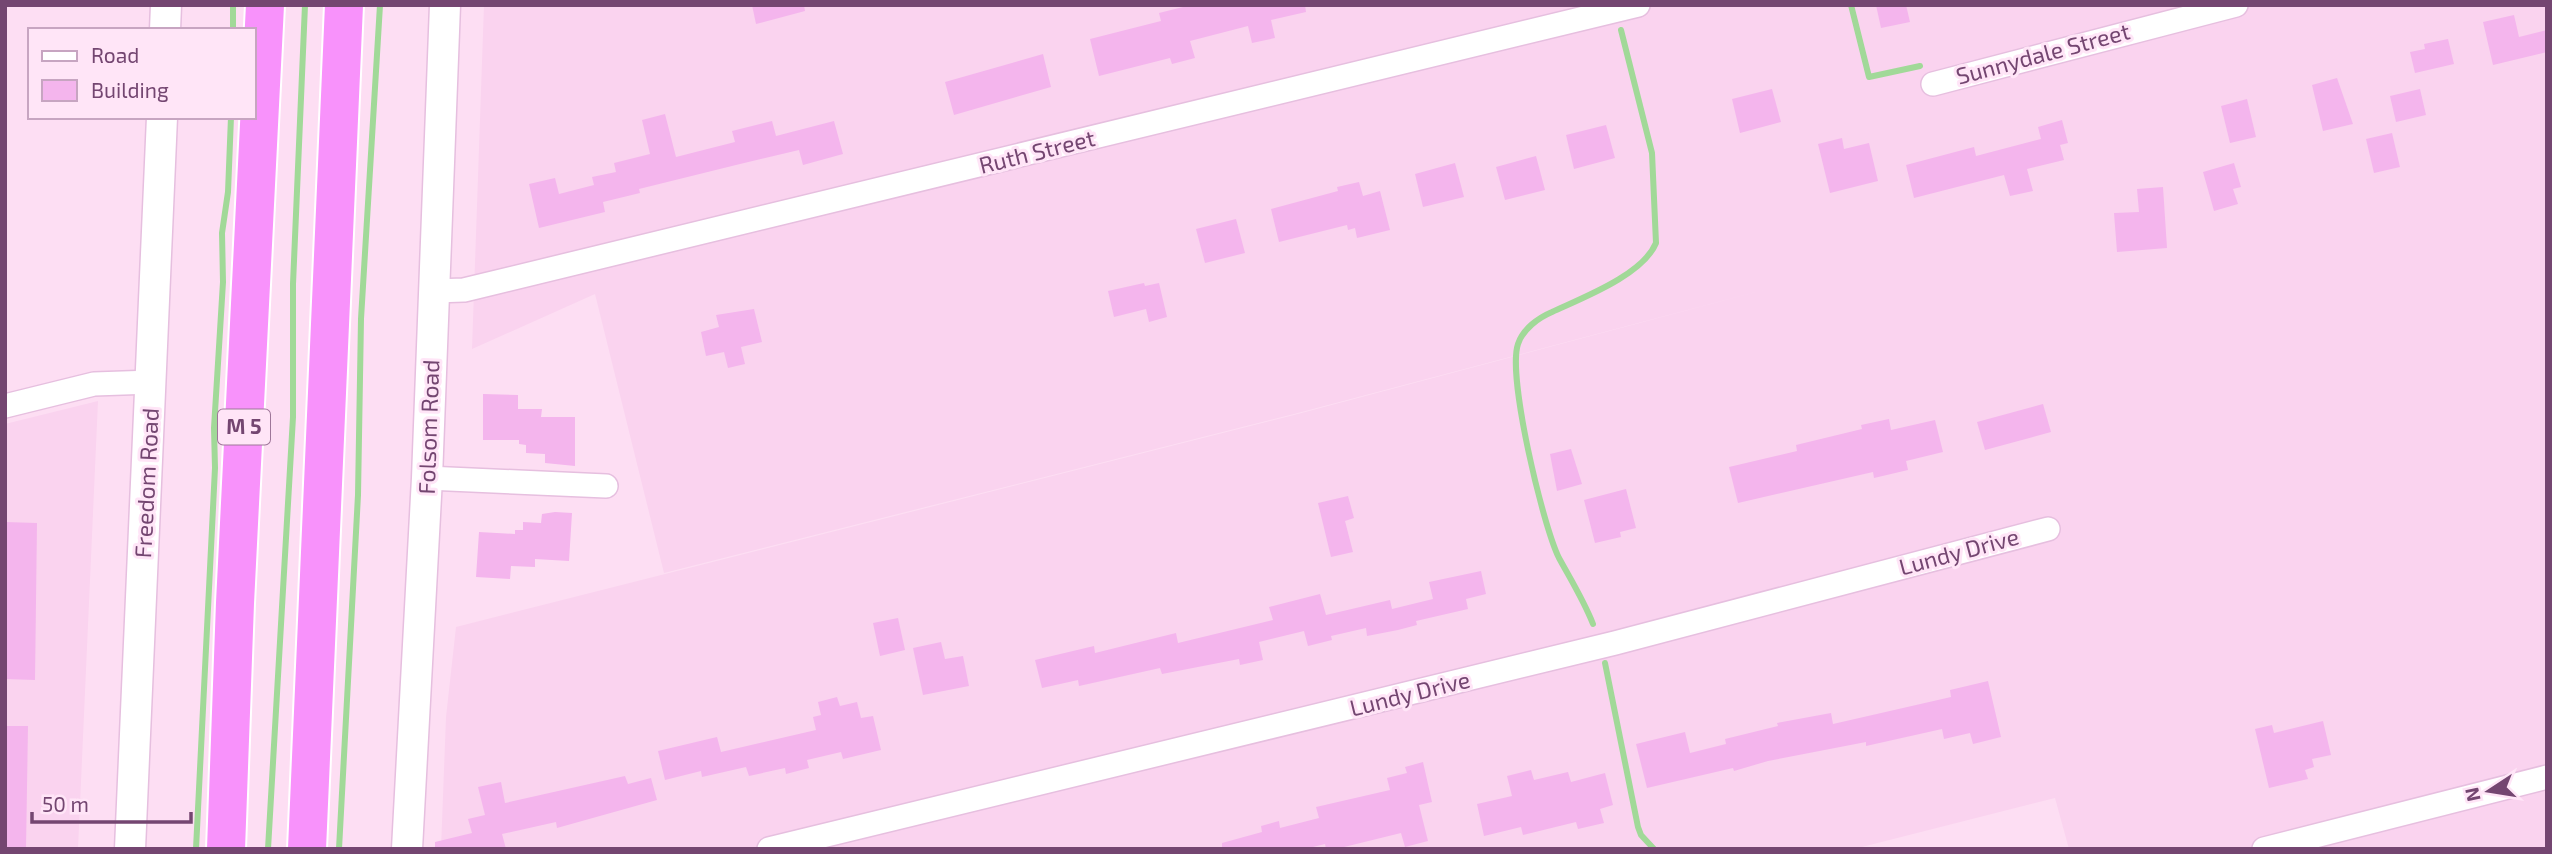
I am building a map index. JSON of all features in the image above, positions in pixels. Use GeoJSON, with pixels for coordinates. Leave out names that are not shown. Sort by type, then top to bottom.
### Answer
{"type":"FeatureCollection","features":[{"type":"Feature","properties":{"kind":"highway","name":"M 5"},"geometry":{"type":"LineString","coordinates":[[226,849],[234,603],[265,5]]}},
{"type":"Feature","properties":{"kind":"highway"},"geometry":{"type":"LineString","coordinates":[[307,849],[344,5]]}},
{"type":"Feature","properties":{"kind":"street"},"geometry":{"type":"LineString","coordinates":[[165,28],[166,5]]}},
{"type":"Feature","properties":{"kind":"street","name":"Folsom Road"},"geometry":{"type":"LineString","coordinates":[[407,849],[427,478],[445,5]]}},
{"type":"Feature","properties":{"kind":"street","name":"Ruth Street"},"geometry":{"type":"LineString","coordinates":[[434,291],[484,285],[1638,5]]}},
{"type":"Feature","properties":{"kind":"street","name":"Sunnydale Street"},"geometry":{"type":"LineString","coordinates":[[1933,84],[2236,5]]}},
{"type":"Feature","properties":{"kind":"street","name":"Freedom Road"},"geometry":{"type":"LineString","coordinates":[[130,849],[162,119]]}},
{"type":"Feature","properties":{"kind":"street"},"geometry":{"type":"LineString","coordinates":[[5,406],[94,384],[152,382]]}},
{"type":"Feature","properties":{"kind":"street"},"geometry":{"type":"LineString","coordinates":[[427,478],[606,486]]}},
{"type":"Feature","properties":{"kind":"street","name":"Lundy Drive"},"geometry":{"type":"LineString","coordinates":[[769,849],[1615,643],[2048,529]]}},
{"type":"Feature","properties":{"kind":"street"},"geometry":{"type":"LineString","coordinates":[[2264,849],[2547,777]]}},
{"type":"Feature","properties":{"kind":"shaded area"},"geometry":{"type":"Polygon","coordinates":[[[484,5],[2547,5],[2547,849],[2069,849],[2055,798],[1854,849],[441,849],[446,717],[456,627],[1294,415],[1793,282],[1294,414],[664,573],[595,294],[472,349],[484,5]]]}},
{"type":"Feature","properties":{"kind":"shaded area"},"geometry":{"type":"Polygon","coordinates":[[[98,401],[78,849],[5,849],[5,424],[98,401]]]}},
{"type":"Feature","properties":{"kind":"building"},"geometry":{"type":"Polygon","coordinates":[[[752,5],[804,5],[805,11],[756,24],[752,5]]]}},
{"type":"Feature","properties":{"kind":"building"},"geometry":{"type":"Polygon","coordinates":[[[1191,5],[1305,5],[1306,12],[1271,20],[1275,38],[1252,43],[1248,26],[1190,41],[1195,58],[1172,64],[1170,58],[1099,76],[1090,39],[1161,21],[1159,13],[1191,5]]]}},
{"type":"Feature","properties":{"kind":"building"},"geometry":{"type":"Polygon","coordinates":[[[1876,5],[1906,5],[1910,22],[1881,28],[1876,5]]]}},
{"type":"Feature","properties":{"kind":"building"},"geometry":{"type":"Polygon","coordinates":[[[2514,15],[2519,37],[2547,30],[2547,52],[2493,65],[2483,22],[2514,15]]]}},
{"type":"Feature","properties":{"kind":"building"},"geometry":{"type":"Polygon","coordinates":[[[2448,39],[2454,64],[2415,73],[2410,52],[2425,49],[2424,44],[2448,39]]]}},
{"type":"Feature","properties":{"kind":"building"},"geometry":{"type":"Polygon","coordinates":[[[1043,54],[1051,87],[954,115],[945,82],[1043,54]]]}},
{"type":"Feature","properties":{"kind":"building"},"geometry":{"type":"Polygon","coordinates":[[[2337,78],[2353,124],[2323,131],[2312,85],[2337,78]]]}},
{"type":"Feature","properties":{"kind":"building"},"geometry":{"type":"Polygon","coordinates":[[[1772,89],[1781,122],[1740,133],[1732,99],[1772,89]]]}},
{"type":"Feature","properties":{"kind":"building"},"geometry":{"type":"Polygon","coordinates":[[[2420,89],[2426,115],[2396,122],[2390,96],[2420,89]]]}},
{"type":"Feature","properties":{"kind":"building"},"geometry":{"type":"Polygon","coordinates":[[[2247,99],[2256,137],[2230,143],[2221,106],[2247,99]]]}},
{"type":"Feature","properties":{"kind":"building"},"geometry":{"type":"Polygon","coordinates":[[[665,114],[676,157],[735,142],[732,131],[772,121],[776,136],[834,121],[843,154],[803,165],[799,150],[740,164],[639,189],[640,193],[603,202],[605,212],[539,228],[529,184],[555,178],[559,194],[594,185],[592,177],[616,172],[614,163],[650,154],[642,120],[665,114]]]}},
{"type":"Feature","properties":{"kind":"building"},"geometry":{"type":"Polygon","coordinates":[[[2062,120],[2068,143],[2060,145],[2064,160],[2027,169],[2033,191],[2010,196],[2004,175],[1914,198],[1906,165],[1974,147],[1976,156],[2041,139],[2038,127],[2062,120]]]}},
{"type":"Feature","properties":{"kind":"building"},"geometry":{"type":"Polygon","coordinates":[[[1606,125],[1615,158],[1574,169],[1566,135],[1606,125]]]}},
{"type":"Feature","properties":{"kind":"building"},"geometry":{"type":"Polygon","coordinates":[[[2392,133],[2400,167],[2374,173],[2366,139],[2392,133]]]}},
{"type":"Feature","properties":{"kind":"building"},"geometry":{"type":"Polygon","coordinates":[[[1842,138],[1844,149],[1869,143],[1878,181],[1830,193],[1818,144],[1842,138]]]}},
{"type":"Feature","properties":{"kind":"building"},"geometry":{"type":"Polygon","coordinates":[[[1536,156],[1545,190],[1505,200],[1496,167],[1536,156]]]}},
{"type":"Feature","properties":{"kind":"building"},"geometry":{"type":"Polygon","coordinates":[[[1455,163],[1464,197],[1423,207],[1415,174],[1455,163]]]}},
{"type":"Feature","properties":{"kind":"building"},"geometry":{"type":"Polygon","coordinates":[[[2234,163],[2241,187],[2233,189],[2238,204],[2214,211],[2203,172],[2234,163]]]}},
{"type":"Feature","properties":{"kind":"building"},"geometry":{"type":"Polygon","coordinates":[[[1359,182],[1363,196],[1380,191],[1390,230],[1357,238],[1355,228],[1348,230],[1347,225],[1279,242],[1271,209],[1338,191],[1337,187],[1359,182]]]}},
{"type":"Feature","properties":{"kind":"building"},"geometry":{"type":"Polygon","coordinates":[[[2163,187],[2167,248],[2117,252],[2114,213],[2139,212],[2137,189],[2163,187]]]}},
{"type":"Feature","properties":{"kind":"building"},"geometry":{"type":"Polygon","coordinates":[[[1236,219],[1245,253],[1205,263],[1196,229],[1236,219]]]}},
{"type":"Feature","properties":{"kind":"building"},"geometry":{"type":"Polygon","coordinates":[[[1144,283],[1145,286],[1159,283],[1167,317],[1149,322],[1146,309],[1114,317],[1108,291],[1144,283]]]}},
{"type":"Feature","properties":{"kind":"building"},"geometry":{"type":"Polygon","coordinates":[[[754,309],[762,342],[741,347],[745,364],[728,368],[724,352],[706,356],[701,332],[719,327],[716,315],[754,309]]]}},
{"type":"Feature","properties":{"kind":"building"},"geometry":{"type":"Polygon","coordinates":[[[483,394],[518,395],[518,409],[542,409],[541,417],[575,417],[575,466],[545,463],[545,454],[526,453],[526,445],[519,444],[519,440],[483,440],[483,394]]]}},
{"type":"Feature","properties":{"kind":"building"},"geometry":{"type":"Polygon","coordinates":[[[2043,404],[2051,432],[1985,450],[1977,422],[2043,404]]]}},
{"type":"Feature","properties":{"kind":"building"},"geometry":{"type":"Polygon","coordinates":[[[1889,419],[1891,430],[1935,420],[1943,452],[1906,461],[1908,470],[1874,478],[1873,472],[1738,503],[1729,467],[1797,451],[1796,445],[1862,429],[1861,425],[1889,419]]]}},
{"type":"Feature","properties":{"kind":"building"},"geometry":{"type":"Polygon","coordinates":[[[1571,449],[1582,484],[1557,491],[1550,454],[1571,449]]]}},
{"type":"Feature","properties":{"kind":"building"},"geometry":{"type":"Polygon","coordinates":[[[1626,489],[1636,528],[1620,532],[1621,537],[1595,543],[1584,500],[1626,489]]]}},
{"type":"Feature","properties":{"kind":"building"},"geometry":{"type":"Polygon","coordinates":[[[1348,496],[1354,518],[1345,521],[1353,552],[1331,557],[1318,503],[1348,496]]]}},
{"type":"Feature","properties":{"kind":"building"},"geometry":{"type":"Polygon","coordinates":[[[572,513],[569,561],[535,559],[535,567],[511,566],[510,579],[476,577],[479,532],[515,534],[515,530],[523,530],[523,522],[541,523],[542,514],[572,513]]]}},
{"type":"Feature","properties":{"kind":"building"},"geometry":{"type":"Polygon","coordinates":[[[5,522],[37,523],[35,680],[5,679],[5,522]]]}},
{"type":"Feature","properties":{"kind":"building"},"geometry":{"type":"Polygon","coordinates":[[[1481,571],[1486,594],[1466,599],[1468,609],[1416,621],[1417,625],[1398,630],[1367,636],[1366,628],[1331,636],[1332,640],[1308,646],[1304,631],[1259,642],[1263,660],[1240,665],[1239,659],[1162,674],[1160,668],[1079,686],[1078,680],[1042,688],[1035,660],[1094,646],[1095,653],[1176,633],[1178,643],[1273,620],[1269,607],[1320,594],[1326,615],[1390,600],[1392,609],[1433,599],[1429,582],[1481,571]]]}},
{"type":"Feature","properties":{"kind":"building"},"geometry":{"type":"Polygon","coordinates":[[[898,618],[905,650],[880,656],[873,623],[898,618]]]}},
{"type":"Feature","properties":{"kind":"building"},"geometry":{"type":"Polygon","coordinates":[[[941,642],[945,659],[963,656],[969,686],[923,695],[913,648],[941,642]]]}},
{"type":"Feature","properties":{"kind":"building"},"geometry":{"type":"Polygon","coordinates":[[[1988,681],[2001,737],[1973,744],[1970,733],[1944,739],[1942,729],[1866,746],[1866,742],[1768,761],[1734,771],[1733,768],[1647,788],[1636,744],[1685,732],[1690,753],[1726,744],[1725,739],[1778,726],[1777,723],[1831,713],[1833,724],[1951,697],[1950,690],[1988,681]]]}},
{"type":"Feature","properties":{"kind":"building"},"geometry":{"type":"Polygon","coordinates":[[[837,697],[840,706],[857,702],[861,718],[873,716],[881,750],[843,759],[841,752],[807,760],[809,768],[786,774],[785,768],[749,776],[746,767],[702,777],[701,771],[665,780],[658,751],[717,737],[721,752],[816,730],[813,717],[821,715],[818,702],[837,697]]]}},
{"type":"Feature","properties":{"kind":"building"},"geometry":{"type":"Polygon","coordinates":[[[2323,721],[2331,755],[2312,759],[2314,767],[2305,770],[2308,779],[2269,788],[2255,729],[2272,725],[2274,733],[2323,721]]]}},
{"type":"Feature","properties":{"kind":"building"},"geometry":{"type":"Polygon","coordinates":[[[5,726],[28,726],[26,849],[5,849],[5,726]]]}},
{"type":"Feature","properties":{"kind":"building"},"geometry":{"type":"Polygon","coordinates":[[[1423,762],[1432,802],[1419,805],[1428,841],[1405,847],[1401,833],[1336,849],[1326,849],[1325,844],[1305,849],[1222,849],[1222,843],[1262,832],[1261,826],[1279,821],[1280,828],[1319,818],[1316,807],[1390,790],[1387,778],[1407,773],[1405,767],[1423,762]]]}},
{"type":"Feature","properties":{"kind":"building"},"geometry":{"type":"Polygon","coordinates":[[[1531,770],[1534,780],[1568,772],[1571,782],[1605,773],[1613,805],[1600,809],[1604,823],[1578,829],[1576,822],[1523,835],[1521,827],[1484,836],[1477,804],[1512,796],[1507,776],[1531,770]]]}},
{"type":"Feature","properties":{"kind":"building"},"geometry":{"type":"Polygon","coordinates":[[[625,776],[628,784],[651,778],[657,800],[557,828],[556,822],[502,834],[506,849],[435,849],[435,842],[472,833],[468,819],[485,815],[478,787],[501,782],[505,803],[625,776]]]}},
{"type":"Feature","properties":{"kind":"waterway"},"geometry":{"type":"LineString","coordinates":[[233,5],[233,28]]}},
{"type":"Feature","properties":{"kind":"waterway"},"geometry":{"type":"LineString","coordinates":[[268,849],[293,417],[293,284],[305,5]]}},
{"type":"Feature","properties":{"kind":"waterway"},"geometry":{"type":"LineString","coordinates":[[339,849],[358,495],[361,319],[380,5]]}},
{"type":"Feature","properties":{"kind":"waterway"},"geometry":{"type":"LineString","coordinates":[[1851,5],[1869,77],[1920,66]]}},
{"type":"Feature","properties":{"kind":"waterway"},"geometry":{"type":"LineString","coordinates":[[1593,624],[1559,558],[1544,516],[1528,451],[1516,361],[1520,339],[1532,325],[1547,314],[1625,275],[1649,255],[1656,243],[1652,153],[1621,30]]}},
{"type":"Feature","properties":{"kind":"waterway"},"geometry":{"type":"LineString","coordinates":[[196,849],[223,282],[222,233],[228,192],[231,119]]}},
{"type":"Feature","properties":{"kind":"waterway"},"geometry":{"type":"LineString","coordinates":[[1605,663],[1638,827],[1641,835],[1654,849]]}}]}
